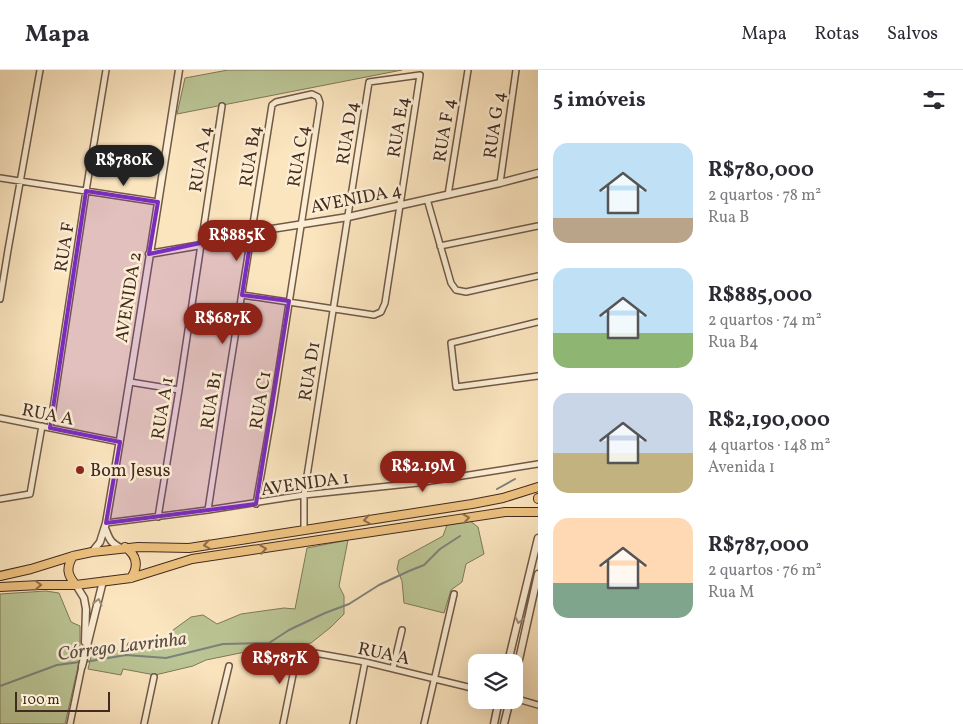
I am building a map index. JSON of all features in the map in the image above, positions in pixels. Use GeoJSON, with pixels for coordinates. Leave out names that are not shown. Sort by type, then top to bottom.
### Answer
{"type":"FeatureCollection","features":[{"type":"Feature","properties":{"kind":"main road"},"geometry":{"type":"LineString","coordinates":[[0,576],[92,552],[123,548],[189,548],[472,504],[503,498],[538,487]]}},
{"type":"Feature","properties":{"kind":"main road"},"geometry":{"type":"LineString","coordinates":[[0,587],[76,585],[131,578],[192,559],[496,513],[538,512]]}},
{"type":"Feature","properties":{"kind":"main road"},"geometry":{"type":"LineString","coordinates":[[123,548],[130,550],[136,561],[136,567],[131,578]]}},
{"type":"Feature","properties":{"kind":"main road"},"geometry":{"type":"LineString","coordinates":[[73,556],[69,563],[68,571],[76,585]]}},
{"type":"Feature","properties":{"kind":"street"},"geometry":{"type":"LineString","coordinates":[[0,299],[40,70]]}},
{"type":"Feature","properties":{"kind":"street","name":"RUA F"},"geometry":{"type":"LineString","coordinates":[[50,428],[106,70]]}},
{"type":"Feature","properties":{"kind":"street","name":"AVENIDA 2"},"geometry":{"type":"LineString","coordinates":[[92,552],[100,542],[105,525],[120,442],[179,70]]}},
{"type":"Feature","properties":{"kind":"street","name":"RUA F 4"},"geometry":{"type":"LineString","coordinates":[[448,195],[468,70]]}},
{"type":"Feature","properties":{"kind":"street","name":"RUA G 4"},"geometry":{"type":"LineString","coordinates":[[500,183],[516,70]]}},
{"type":"Feature","properties":{"kind":"street","name":"RUA D4"},"geometry":{"type":"LineString","coordinates":[[348,217],[369,82],[420,75]]}},
{"type":"Feature","properties":{"kind":"street","name":"RUA E4"},"geometry":{"type":"LineString","coordinates":[[333,308],[374,315],[381,312],[385,302],[420,75]]}},
{"type":"Feature","properties":{"kind":"street","name":"RUA C4"},"geometry":{"type":"LineString","coordinates":[[271,111],[272,105],[276,102],[312,94],[318,97],[320,103],[289,301]]}},
{"type":"Feature","properties":{"kind":"street","name":"RUA A 4"},"geometry":{"type":"LineString","coordinates":[[201,245],[222,106]]}},
{"type":"Feature","properties":{"kind":"street","name":"RUA B4"},"geometry":{"type":"LineString","coordinates":[[242,295],[271,111]]}},
{"type":"Feature","properties":{"kind":"street","name":"AVENIDA 4"},"geometry":{"type":"LineString","coordinates":[[149,254],[201,245],[252,232],[348,217],[538,173]]}},
{"type":"Feature","properties":{"kind":"street"},"geometry":{"type":"LineString","coordinates":[[0,178],[158,202]]}},
{"type":"Feature","properties":{"kind":"street"},"geometry":{"type":"LineString","coordinates":[[427,199],[451,283],[456,290],[466,292],[538,276]]}},
{"type":"Feature","properties":{"kind":"street","name":"RUA D1"},"geometry":{"type":"LineString","coordinates":[[304,530],[304,495],[348,217]]}},
{"type":"Feature","properties":{"kind":"street"},"geometry":{"type":"LineString","coordinates":[[440,246],[538,226]]}},
{"type":"Feature","properties":{"kind":"street","name":"RUA A 1"},"geometry":{"type":"LineString","coordinates":[[158,517],[180,390],[201,245]]}},
{"type":"Feature","properties":{"kind":"street"},"geometry":{"type":"LineString","coordinates":[[0,248],[8,250]]}},
{"type":"Feature","properties":{"kind":"street"},"geometry":{"type":"LineString","coordinates":[[242,295],[333,308]]}},
{"type":"Feature","properties":{"kind":"street","name":"RUA B1"},"geometry":{"type":"LineString","coordinates":[[208,510],[242,295]]}},
{"type":"Feature","properties":{"kind":"street","name":"RUA C1"},"geometry":{"type":"LineString","coordinates":[[256,504],[289,301]]}},
{"type":"Feature","properties":{"kind":"street"},"geometry":{"type":"LineString","coordinates":[[538,322],[451,343],[456,388],[538,376]]}},
{"type":"Feature","properties":{"kind":"street"},"geometry":{"type":"LineString","coordinates":[[130,382],[180,390]]}},
{"type":"Feature","properties":{"kind":"street","name":"RUA A"},"geometry":{"type":"LineString","coordinates":[[0,418],[120,442]]}},
{"type":"Feature","properties":{"kind":"street"},"geometry":{"type":"LineString","coordinates":[[0,499],[30,494],[42,426]]}},
{"type":"Feature","properties":{"kind":"street","name":"AVENIDA 1"},"geometry":{"type":"LineString","coordinates":[[105,525],[256,504],[304,495],[418,483],[538,464]]}},
{"type":"Feature","properties":{"kind":"street"},"geometry":{"type":"LineString","coordinates":[[105,525],[110,540],[114,545],[123,548]]}},
{"type":"Feature","properties":{"kind":"street"},"geometry":{"type":"LineString","coordinates":[[510,654],[538,538]]}},
{"type":"Feature","properties":{"kind":"street"},"geometry":{"type":"LineString","coordinates":[[520,654],[538,574]]}},
{"type":"Feature","properties":{"kind":"street"},"geometry":{"type":"LineString","coordinates":[[70,724],[103,581]]}},
{"type":"Feature","properties":{"kind":"street"},"geometry":{"type":"LineString","coordinates":[[76,585],[84,598],[86,609],[85,656]]}},
{"type":"Feature","properties":{"kind":"street"},"geometry":{"type":"LineString","coordinates":[[424,724],[454,594]]}},
{"type":"Feature","properties":{"kind":"street"},"geometry":{"type":"LineString","coordinates":[[392,668],[402,630]]}},
{"type":"Feature","properties":{"kind":"street","name":"RUA A"},"geometry":{"type":"LineString","coordinates":[[283,724],[298,650],[365,662],[468,686]]}},
{"type":"Feature","properties":{"kind":"street"},"geometry":{"type":"LineString","coordinates":[[353,724],[365,662]]}},
{"type":"Feature","properties":{"kind":"street"},"geometry":{"type":"LineString","coordinates":[[215,724],[229,666]]}},
{"type":"Feature","properties":{"kind":"street"},"geometry":{"type":"LineString","coordinates":[[144,724],[154,676]]}},
{"type":"Feature","properties":{"kind":"street"},"geometry":{"type":"LineString","coordinates":[[523,701],[538,705]]}},
{"type":"Feature","properties":{"kind":"street"},"geometry":{"type":"LineString","coordinates":[[494,724],[498,709]]}},
{"type":"Feature","properties":{"kind":"street"},"geometry":{"type":"LineString","coordinates":[[504,724],[508,709]]}},
{"type":"Feature","properties":{"kind":"highlighted area"},"geometry":{"type":"Polygon","coordinates":[[[86,191],[158,202],[149,254],[252,232],[242,295],[289,301],[256,504],[106,523],[120,442],[50,428],[86,191]]]}},
{"type":"Feature","properties":{"kind":"green space"},"geometry":{"type":"Polygon","coordinates":[[[228,70],[402,70],[177,114],[185,78],[228,70]]]}},
{"type":"Feature","properties":{"kind":"green space"},"geometry":{"type":"Polygon","coordinates":[[[470,521],[478,527],[484,554],[466,564],[462,582],[451,590],[444,613],[404,603],[402,581],[397,569],[399,560],[443,536],[447,525],[470,521]]]}},
{"type":"Feature","properties":{"kind":"green space"},"geometry":{"type":"Polygon","coordinates":[[[348,540],[339,586],[344,596],[344,614],[311,643],[273,650],[255,650],[206,660],[193,666],[155,675],[123,669],[121,675],[88,669],[94,645],[125,652],[128,643],[166,642],[173,630],[191,617],[203,615],[217,624],[241,614],[284,608],[295,609],[307,548],[348,540]]]}},
{"type":"Feature","properties":{"kind":"green space"},"geometry":{"type":"Polygon","coordinates":[[[46,591],[59,593],[71,622],[80,626],[80,658],[65,724],[0,724],[0,594],[46,591]]]}},
{"type":"Feature","properties":{"kind":"waterway","name":"Córrego Lavrinha"},"geometry":{"type":"LineString","coordinates":[[497,489],[515,479]]}},
{"type":"Feature","properties":{"kind":"waterway","name":"Córrego Lavrinha"},"geometry":{"type":"LineString","coordinates":[[85,662],[126,655],[166,658],[223,644],[269,643],[289,630],[349,604],[379,585],[424,565],[440,549],[460,536]]}},
{"type":"Feature","properties":{"kind":"waterway","name":"Córrego Lavrinha"},"geometry":{"type":"LineString","coordinates":[[0,686],[57,665],[80,662]]}},
{"type":"Feature","properties":{"kind":"place","name":"Bom Jesus"},"geometry":{"type":"Point","coordinates":[80,470]}}]}
